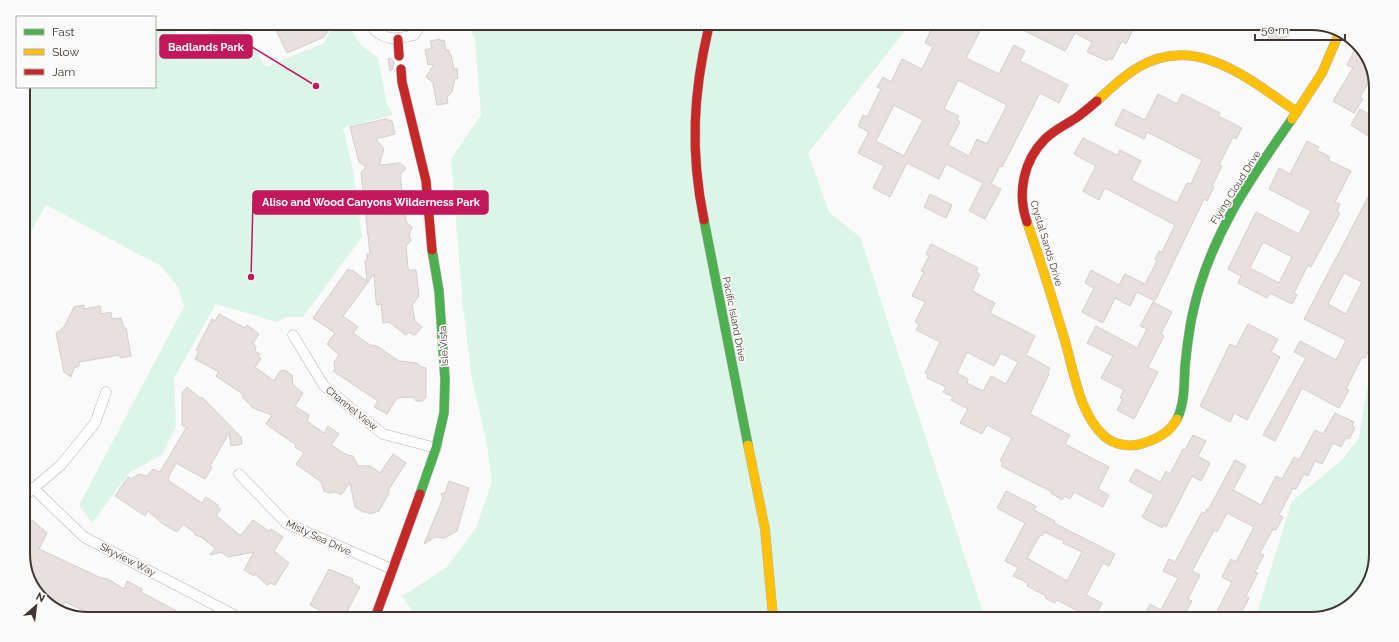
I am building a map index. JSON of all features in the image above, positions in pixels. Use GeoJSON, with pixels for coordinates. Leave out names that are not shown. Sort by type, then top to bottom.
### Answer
{"type":"FeatureCollection","features":[{"type":"Feature","properties":{"kind":"street"},"geometry":{"type":"LineString","coordinates":[[373,30],[377,35],[398,39],[414,35],[417,30]]}},
{"type":"Feature","properties":{"kind":"street","name":"Pacific Island Drive"},"geometry":{"type":"LineString","coordinates":[[708,30],[700,64],[694,124],[697,185],[766,529],[773,612]]}},
{"type":"Feature","properties":{"kind":"street","name":"Flying Cloud Drive"},"geometry":{"type":"LineString","coordinates":[[1142,445],[1159,438],[1172,427],[1178,416],[1182,401],[1191,323],[1198,290],[1212,251],[1236,203],[1323,71],[1338,37]]}},
{"type":"Feature","properties":{"kind":"street"},"geometry":{"type":"LineString","coordinates":[[398,39],[400,56]]}},
{"type":"Feature","properties":{"kind":"street","name":"Crystal Sands Drive"},"geometry":{"type":"LineString","coordinates":[[1142,445],[1125,445],[1104,436],[1095,425],[1081,395],[1024,211],[1022,183],[1025,172],[1045,139],[1083,113],[1126,74],[1149,61],[1162,58],[1176,55],[1204,57],[1229,67],[1297,112]]}},
{"type":"Feature","properties":{"kind":"street","name":"Isle Vista"},"geometry":{"type":"LineString","coordinates":[[377,612],[436,448],[444,406],[445,379],[439,291],[431,241],[426,181],[402,82],[401,69]]}},
{"type":"Feature","properties":{"kind":"street","name":"Channel View"},"geometry":{"type":"LineString","coordinates":[[293,335],[324,386],[383,434],[436,448]]}},
{"type":"Feature","properties":{"kind":"street"},"geometry":{"type":"LineString","coordinates":[[30,491],[61,465],[95,423],[106,392]]}},
{"type":"Feature","properties":{"kind":"street","name":"Misty Sea Drive"},"geometry":{"type":"LineString","coordinates":[[239,474],[286,523],[392,569]]}},
{"type":"Feature","properties":{"kind":"street","name":"Skyview Way"},"geometry":{"type":"LineString","coordinates":[[33,488],[84,537],[228,612]]}},
{"type":"Feature","properties":{"kind":"green space"},"geometry":{"type":"Polygon","coordinates":[[[156,30],[176,30],[172,47],[216,30],[243,30],[266,67],[324,43],[331,30],[352,30],[360,44],[378,58],[387,104],[393,115],[343,128],[353,170],[362,237],[303,317],[286,317],[277,322],[216,304],[174,378],[176,427],[162,455],[130,472],[92,523],[79,505],[185,305],[182,301],[178,287],[161,266],[46,205],[30,233],[30,88],[156,88],[156,30]]]}},
{"type":"Feature","properties":{"kind":"green space"},"geometry":{"type":"Polygon","coordinates":[[[470,30],[906,30],[808,153],[829,212],[860,237],[983,612],[413,612],[402,596],[446,568],[476,528],[492,482],[487,445],[472,379],[463,306],[451,159],[481,115],[475,39],[470,30]]]}},
{"type":"Feature","properties":{"kind":"green space"},"geometry":{"type":"Polygon","coordinates":[[[1369,383],[1369,554],[1365,576],[1355,592],[1349,598],[1337,606],[1326,610],[1318,612],[1257,612],[1292,501],[1342,460],[1359,438],[1369,383]]]}},
{"type":"Feature","properties":{"kind":"building"},"geometry":{"type":"Polygon","coordinates":[[[276,30],[328,30],[324,37],[287,53],[276,30]]]}},
{"type":"Feature","properties":{"kind":"building"},"geometry":{"type":"Polygon","coordinates":[[[931,30],[980,30],[966,58],[999,74],[1014,45],[1025,51],[1020,61],[1068,85],[1059,103],[1040,93],[1002,167],[1000,166],[991,184],[1001,189],[985,219],[969,211],[983,183],[946,164],[939,179],[907,163],[890,197],[873,188],[884,166],[858,153],[869,132],[858,126],[863,115],[867,117],[881,89],[877,87],[883,77],[891,82],[902,59],[922,69],[933,47],[925,43],[931,30]],[[958,80],[944,109],[959,116],[957,120],[960,122],[948,145],[969,156],[977,139],[987,144],[1007,105],[958,80]],[[894,105],[876,141],[904,156],[923,120],[894,105]]]}},
{"type":"Feature","properties":{"kind":"building"},"geometry":{"type":"Polygon","coordinates":[[[1023,30],[1133,30],[1126,44],[1122,41],[1112,60],[1109,58],[1107,61],[1087,52],[1092,42],[1075,33],[1065,51],[1023,30]]]}},
{"type":"Feature","properties":{"kind":"building"},"geometry":{"type":"Polygon","coordinates":[[[1267,30],[1288,30],[1289,36],[1270,41],[1267,30]]]}},
{"type":"Feature","properties":{"kind":"building"},"geometry":{"type":"Polygon","coordinates":[[[440,39],[440,41],[444,40],[446,50],[449,50],[454,69],[457,68],[458,78],[455,79],[452,92],[447,97],[448,103],[437,105],[433,83],[426,77],[434,64],[428,65],[425,50],[432,48],[430,41],[440,39]]]}},
{"type":"Feature","properties":{"kind":"building"},"geometry":{"type":"Polygon","coordinates":[[[1355,50],[1363,62],[1368,77],[1369,82],[1360,97],[1363,99],[1354,113],[1333,101],[1353,68],[1347,65],[1355,50]]]}},
{"type":"Feature","properties":{"kind":"building"},"geometry":{"type":"Polygon","coordinates":[[[391,58],[394,63],[392,70],[390,71],[388,59],[391,58]]]}},
{"type":"Feature","properties":{"kind":"building"},"geometry":{"type":"Polygon","coordinates":[[[1158,94],[1177,104],[1182,94],[1220,113],[1218,116],[1242,128],[1236,139],[1233,137],[1219,165],[1222,166],[1212,186],[1214,187],[1207,201],[1204,199],[1155,301],[1137,292],[1130,306],[1115,298],[1103,323],[1082,312],[1094,288],[1085,283],[1091,270],[1119,285],[1125,274],[1145,284],[1157,261],[1155,259],[1159,251],[1162,252],[1175,225],[1105,188],[1099,200],[1083,191],[1096,166],[1074,154],[1083,138],[1117,155],[1120,150],[1141,161],[1131,180],[1177,203],[1187,183],[1191,184],[1202,160],[1147,132],[1144,139],[1115,125],[1123,109],[1145,120],[1158,94]]]}},
{"type":"Feature","properties":{"kind":"building"},"geometry":{"type":"Polygon","coordinates":[[[1360,109],[1369,114],[1369,136],[1351,125],[1360,109]]]}},
{"type":"Feature","properties":{"kind":"building"},"geometry":{"type":"Polygon","coordinates":[[[385,119],[392,121],[395,134],[376,139],[384,149],[379,165],[400,163],[406,168],[400,175],[406,222],[412,227],[409,235],[411,241],[406,245],[408,269],[416,270],[419,296],[412,305],[415,321],[422,327],[415,335],[409,332],[406,335],[389,322],[383,323],[381,304],[377,305],[376,301],[374,274],[343,316],[358,327],[353,333],[370,345],[377,346],[399,361],[417,363],[421,367],[426,368],[426,398],[422,401],[416,401],[413,397],[397,398],[387,414],[374,407],[378,401],[333,371],[335,369],[334,362],[339,355],[327,344],[335,333],[313,318],[348,269],[351,271],[352,270],[367,281],[365,261],[367,261],[367,254],[370,254],[361,172],[366,167],[359,162],[350,127],[385,119]]]}},
{"type":"Feature","properties":{"kind":"building"},"geometry":{"type":"Polygon","coordinates":[[[1307,141],[1319,147],[1317,150],[1330,157],[1328,160],[1351,171],[1335,202],[1340,204],[1337,211],[1340,213],[1311,267],[1308,265],[1294,293],[1297,295],[1292,304],[1270,293],[1267,298],[1238,283],[1241,276],[1228,269],[1256,212],[1299,234],[1311,211],[1269,189],[1279,168],[1290,174],[1307,141]],[[1263,242],[1250,268],[1279,283],[1292,257],[1263,242]]]}},
{"type":"Feature","properties":{"kind":"building"},"geometry":{"type":"Polygon","coordinates":[[[930,194],[952,205],[946,218],[924,207],[930,194]]]}},
{"type":"Feature","properties":{"kind":"building"},"geometry":{"type":"Polygon","coordinates":[[[1369,195],[1369,350],[1365,358],[1362,357],[1346,389],[1349,390],[1339,408],[1302,388],[1275,441],[1263,435],[1306,358],[1294,352],[1300,341],[1336,360],[1346,340],[1304,319],[1369,195]],[[1344,273],[1328,304],[1346,314],[1362,282],[1344,273]]]}},
{"type":"Feature","properties":{"kind":"building"},"geometry":{"type":"Polygon","coordinates":[[[931,244],[978,268],[976,272],[980,274],[972,291],[995,303],[990,313],[1035,336],[1026,355],[1050,368],[1049,374],[1030,414],[1070,435],[1065,444],[1109,467],[1098,489],[1109,495],[1103,507],[1074,492],[1070,499],[1064,496],[1062,500],[1051,493],[1052,492],[1001,466],[1003,463],[1000,461],[1012,438],[987,425],[982,434],[960,423],[968,409],[951,400],[953,397],[943,392],[946,387],[927,378],[928,375],[925,373],[940,342],[916,330],[919,324],[915,322],[925,302],[912,296],[924,272],[921,271],[929,256],[926,254],[931,244]],[[967,352],[957,373],[968,379],[967,383],[983,391],[991,376],[1006,384],[1018,362],[1001,353],[994,366],[967,352]]]}},
{"type":"Feature","properties":{"kind":"building"},"geometry":{"type":"Polygon","coordinates":[[[1153,302],[1172,312],[1161,334],[1164,336],[1148,367],[1158,372],[1134,419],[1117,410],[1123,399],[1120,398],[1124,390],[1101,378],[1113,356],[1087,343],[1096,326],[1137,348],[1147,329],[1140,326],[1153,302]]]}},
{"type":"Feature","properties":{"kind":"building"},"geometry":{"type":"Polygon","coordinates":[[[84,305],[84,309],[100,306],[101,314],[111,312],[112,319],[121,318],[124,328],[126,328],[131,356],[120,358],[120,355],[79,362],[79,366],[74,368],[71,377],[64,372],[56,333],[64,327],[74,307],[84,305]]]}},
{"type":"Feature","properties":{"kind":"building"},"geometry":{"type":"Polygon","coordinates":[[[219,314],[245,328],[247,325],[259,334],[253,343],[256,347],[255,351],[260,354],[258,357],[261,359],[255,367],[274,381],[280,371],[284,370],[292,375],[293,385],[303,393],[295,406],[309,415],[307,421],[324,433],[328,426],[339,434],[331,445],[347,455],[353,456],[358,466],[370,466],[380,473],[393,454],[406,463],[389,489],[389,493],[379,511],[370,514],[355,507],[350,483],[341,495],[336,492],[329,493],[324,491],[321,482],[296,464],[304,453],[295,447],[296,445],[266,424],[272,415],[253,408],[242,397],[244,395],[216,376],[219,372],[195,359],[199,351],[196,350],[212,319],[215,321],[219,314]]]}},
{"type":"Feature","properties":{"kind":"building"},"geometry":{"type":"Polygon","coordinates":[[[1248,324],[1278,339],[1271,352],[1280,357],[1247,420],[1234,413],[1230,422],[1200,406],[1230,344],[1236,347],[1248,324]]]}},
{"type":"Feature","properties":{"kind":"building"},"geometry":{"type":"Polygon","coordinates":[[[187,387],[200,398],[202,397],[241,437],[242,444],[231,446],[229,433],[210,466],[212,467],[205,479],[176,463],[168,478],[169,481],[202,503],[206,497],[218,505],[217,507],[221,509],[216,515],[238,534],[241,535],[253,520],[269,531],[271,529],[283,537],[274,551],[289,563],[275,585],[271,583],[267,585],[255,574],[254,576],[244,570],[254,552],[228,557],[221,552],[210,555],[215,548],[201,537],[195,535],[195,533],[183,524],[177,532],[163,524],[148,511],[145,516],[115,496],[128,477],[131,479],[139,474],[147,476],[153,469],[160,472],[186,428],[182,425],[182,393],[187,387]]]}},
{"type":"Feature","properties":{"kind":"building"},"geometry":{"type":"Polygon","coordinates":[[[1335,413],[1354,422],[1352,426],[1355,428],[1349,439],[1346,438],[1341,447],[1333,443],[1322,464],[1315,461],[1308,476],[1304,474],[1296,489],[1293,488],[1279,515],[1283,517],[1276,530],[1273,529],[1260,553],[1264,555],[1255,572],[1258,573],[1246,596],[1249,598],[1242,612],[1217,612],[1232,582],[1222,577],[1231,559],[1236,562],[1254,527],[1227,513],[1217,532],[1214,530],[1192,571],[1200,575],[1188,599],[1192,601],[1186,612],[1146,612],[1150,604],[1161,610],[1178,578],[1163,571],[1169,559],[1175,562],[1202,512],[1205,513],[1207,509],[1208,510],[1235,460],[1246,466],[1233,490],[1261,505],[1276,476],[1282,479],[1294,457],[1299,460],[1315,430],[1323,434],[1335,413]]]}},
{"type":"Feature","properties":{"kind":"building"},"geometry":{"type":"Polygon","coordinates":[[[1193,435],[1206,441],[1198,456],[1210,463],[1201,481],[1192,476],[1166,527],[1163,525],[1162,528],[1142,517],[1154,495],[1129,481],[1136,469],[1160,482],[1166,471],[1170,474],[1183,449],[1185,450],[1193,435]]]}},
{"type":"Feature","properties":{"kind":"building"},"geometry":{"type":"Polygon","coordinates":[[[449,481],[469,488],[457,531],[445,538],[435,537],[424,544],[443,498],[441,494],[445,493],[449,481]]]}},
{"type":"Feature","properties":{"kind":"building"},"geometry":{"type":"Polygon","coordinates":[[[1006,491],[1036,506],[1034,510],[1055,521],[1054,523],[1115,554],[1109,566],[1103,563],[1086,595],[1102,603],[1097,612],[1080,612],[1057,600],[1055,603],[1045,598],[1046,596],[1027,586],[1028,583],[1013,576],[1018,568],[1005,561],[1025,523],[997,508],[1006,491]],[[1044,532],[1042,536],[1040,535],[1027,558],[1067,581],[1082,552],[1063,543],[1064,541],[1044,532]]]}},
{"type":"Feature","properties":{"kind":"building"},"geometry":{"type":"Polygon","coordinates":[[[32,520],[47,533],[39,549],[101,578],[108,579],[124,589],[127,581],[142,589],[141,592],[178,612],[88,612],[65,602],[62,606],[56,602],[56,586],[40,586],[33,573],[30,558],[30,522],[32,520]]]}},
{"type":"Feature","properties":{"kind":"building"},"geometry":{"type":"Polygon","coordinates":[[[329,569],[353,579],[352,582],[360,587],[347,612],[323,612],[310,605],[329,569]]]}},
{"type":"Feature","properties":{"kind":"traffic: fast"},"geometry":{"type":"LineString","coordinates":[[1177,419],[1183,400],[1188,338],[1200,285],[1209,259],[1220,234],[1246,187],[1292,119]]}},
{"type":"Feature","properties":{"kind":"traffic: fast"},"geometry":{"type":"LineString","coordinates":[[704,220],[748,445]]}},
{"type":"Feature","properties":{"kind":"traffic: fast"},"geometry":{"type":"LineString","coordinates":[[420,494],[436,448],[444,413],[445,379],[439,291],[432,250]]}},
{"type":"Feature","properties":{"kind":"traffic: slow"},"geometry":{"type":"LineString","coordinates":[[1292,119],[1322,73],[1338,37]]}},
{"type":"Feature","properties":{"kind":"traffic: slow"},"geometry":{"type":"LineString","coordinates":[[1097,101],[1121,79],[1137,68],[1159,58],[1180,55],[1201,58],[1222,64],[1297,112]]}},
{"type":"Feature","properties":{"kind":"traffic: slow"},"geometry":{"type":"LineString","coordinates":[[1027,222],[1065,341],[1078,392],[1096,427],[1104,436],[1113,442],[1123,445],[1139,445],[1154,439],[1167,431],[1177,419]]}},
{"type":"Feature","properties":{"kind":"traffic: slow"},"geometry":{"type":"LineString","coordinates":[[748,445],[765,529],[773,612]]}},
{"type":"Feature","properties":{"kind":"traffic: jam"},"geometry":{"type":"LineString","coordinates":[[704,220],[697,170],[695,123],[700,75],[708,30]]}},
{"type":"Feature","properties":{"kind":"traffic: jam"},"geometry":{"type":"LineString","coordinates":[[398,39],[399,56]]}},
{"type":"Feature","properties":{"kind":"traffic: jam"},"geometry":{"type":"LineString","coordinates":[[401,69],[402,82],[426,181],[432,250]]}},
{"type":"Feature","properties":{"kind":"traffic: jam"},"geometry":{"type":"LineString","coordinates":[[1027,222],[1022,200],[1022,189],[1027,168],[1032,157],[1048,136],[1076,118],[1097,101]]}},
{"type":"Feature","properties":{"kind":"traffic: jam"},"geometry":{"type":"LineString","coordinates":[[377,612],[420,494]]}},
{"type":"Feature","properties":{"kind":"place","name":"Badlands Park"},"geometry":{"type":"Point","coordinates":[316,86]}},
{"type":"Feature","properties":{"kind":"place","name":"Aliso and Wood Canyons Wilderness Park"},"geometry":{"type":"Point","coordinates":[251,277]}}]}
